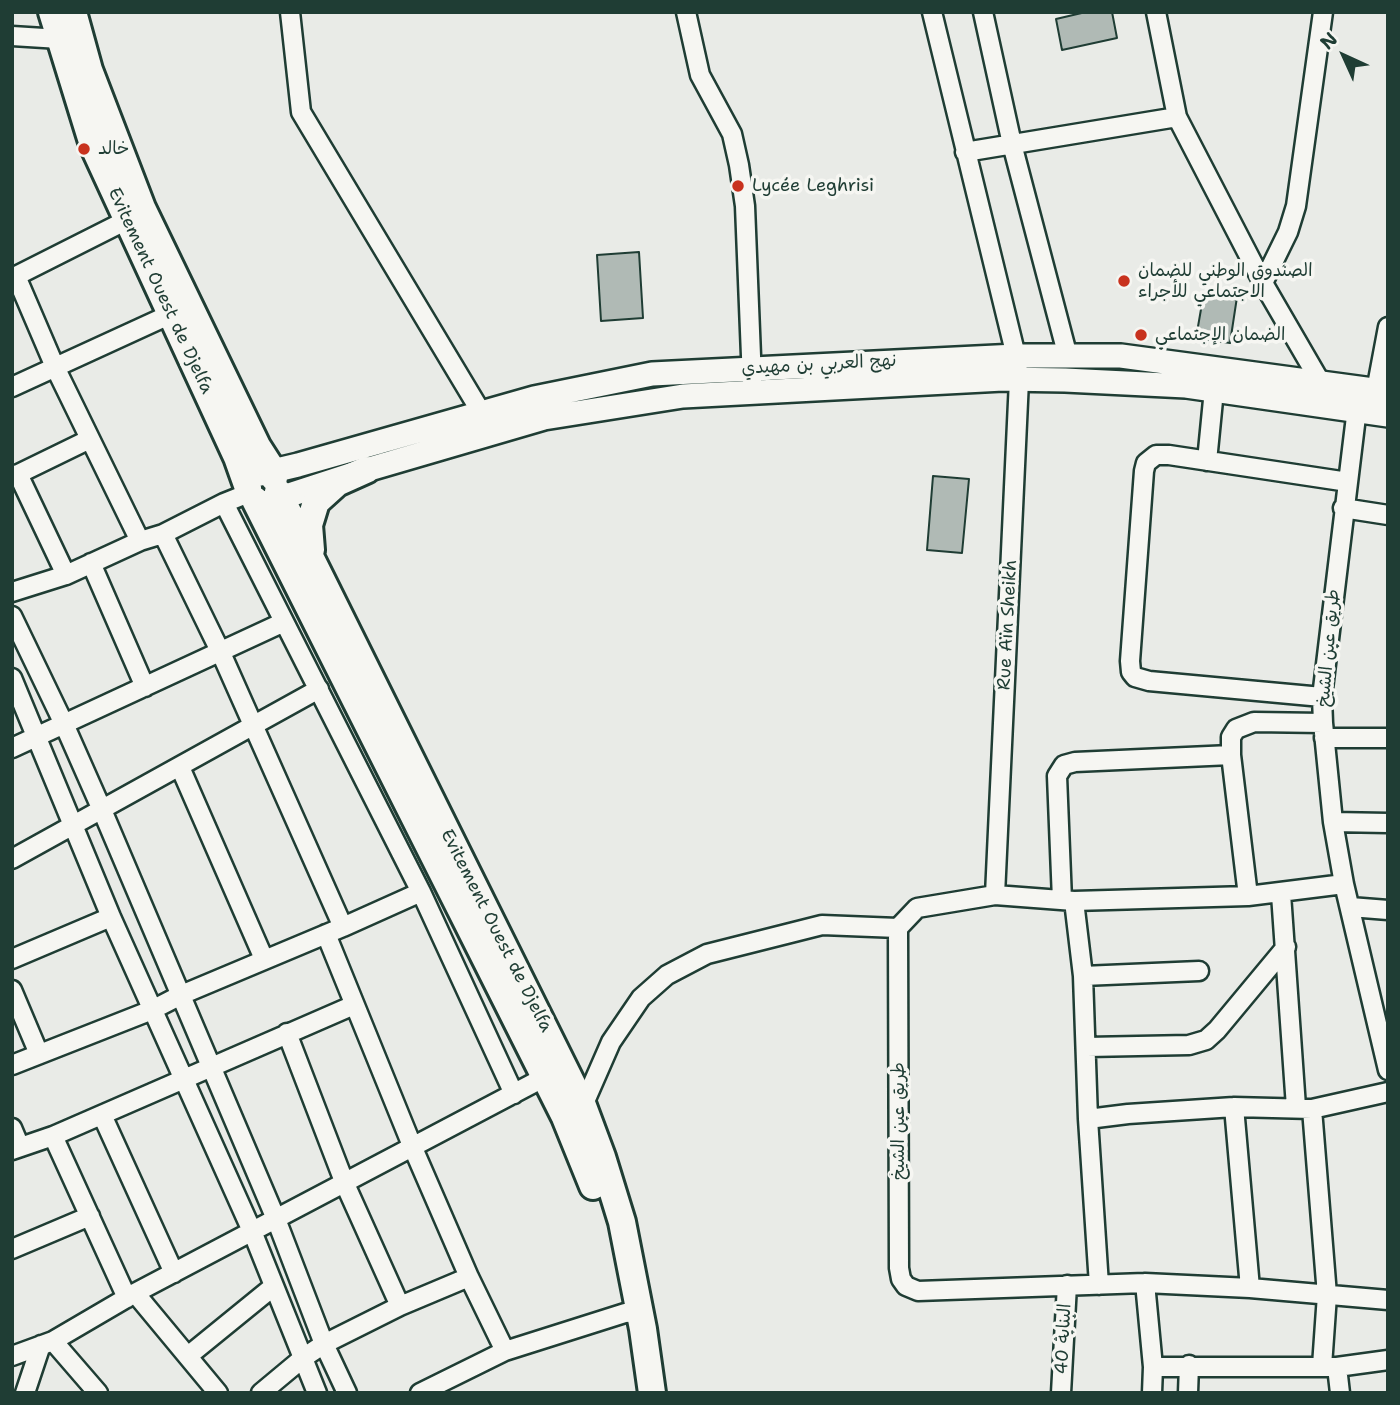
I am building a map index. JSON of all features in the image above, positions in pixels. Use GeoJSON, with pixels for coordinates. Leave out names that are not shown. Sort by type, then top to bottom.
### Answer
{"type":"FeatureCollection","features":[{"type":"Feature","properties":{"kind":"highway","name":"Evitement Ouest de Djelfa"},"geometry":{"type":"LineString","coordinates":[[52,12],[93,145],[169,315],[237,457],[265,488],[315,569],[574,1112],[602,1157],[622,1222],[632,1312],[636,1393]]}},
{"type":"Feature","properties":{"kind":"highway","name":"Evitement Ouest de Djelfa"},"geometry":{"type":"LineString","coordinates":[[73,12],[93,81],[142,208],[257,446],[265,488],[545,1077],[574,1112]]}},
{"type":"Feature","properties":{"kind":"highway"},"geometry":{"type":"LineString","coordinates":[[315,569],[309,525],[316,502],[337,483],[366,470]]}},
{"type":"Feature","properties":{"kind":"highway","name":"Evitement Ouest de Djelfa"},"geometry":{"type":"LineString","coordinates":[[632,1312],[652,1393]]}},
{"type":"Feature","properties":{"kind":"main road","name":"نهج العربي بن مهيدي"},"geometry":{"type":"LineString","coordinates":[[265,488],[366,470],[488,423],[534,398],[652,374],[1016,356],[1121,356],[1321,394]]}},
{"type":"Feature","properties":{"kind":"main road"},"geometry":{"type":"LineString","coordinates":[[787,390],[788,366]]}},
{"type":"Feature","properties":{"kind":"main road","name":"نهج العربي بن مهيدي"},"geometry":{"type":"LineString","coordinates":[[265,488],[488,423],[544,418],[683,396],[752,391],[1003,379],[1370,396],[1388,415]]}},
{"type":"Feature","properties":{"kind":"street"},"geometry":{"type":"LineString","coordinates":[[290,12],[301,112],[488,423]]}},
{"type":"Feature","properties":{"kind":"street"},"geometry":{"type":"LineString","coordinates":[[686,12],[700,75],[732,134],[739,165],[746,206],[752,391]]}},
{"type":"Feature","properties":{"kind":"street","name":"Rue Aïn Sheikh"},"geometry":{"type":"LineString","coordinates":[[932,12],[1020,380],[995,895]]}},
{"type":"Feature","properties":{"kind":"street"},"geometry":{"type":"LineString","coordinates":[[983,12],[1012,144],[1068,357]]}},
{"type":"Feature","properties":{"kind":"street"},"geometry":{"type":"LineString","coordinates":[[1156,12],[1177,117],[1321,394]]}},
{"type":"Feature","properties":{"kind":"street"},"geometry":{"type":"LineString","coordinates":[[1263,283],[1288,232],[1296,206],[1323,12]]}},
{"type":"Feature","properties":{"kind":"street"},"geometry":{"type":"LineString","coordinates":[[12,36],[60,38]]}},
{"type":"Feature","properties":{"kind":"street"},"geometry":{"type":"LineString","coordinates":[[965,152],[1177,117]]}},
{"type":"Feature","properties":{"kind":"street"},"geometry":{"type":"LineString","coordinates":[[127,220],[14,277],[141,541]]}},
{"type":"Feature","properties":{"kind":"street"},"geometry":{"type":"LineString","coordinates":[[12,387],[169,315]]}},
{"type":"Feature","properties":{"kind":"street","name":"طريق عين الشيخ"},"geometry":{"type":"LineString","coordinates":[[1388,327],[1343,508],[1322,697],[1333,821],[1344,884],[1388,1070]]}},
{"type":"Feature","properties":{"kind":"street"},"geometry":{"type":"LineString","coordinates":[[1207,461],[1214,390]]}},
{"type":"Feature","properties":{"kind":"street"},"geometry":{"type":"LineString","coordinates":[[66,575],[15,476],[90,439]]}},
{"type":"Feature","properties":{"kind":"street"},"geometry":{"type":"LineString","coordinates":[[1322,697],[1149,681],[1135,677],[1131,672],[1146,463],[1156,455],[1348,482]]}},
{"type":"Feature","properties":{"kind":"street"},"geometry":{"type":"LineString","coordinates":[[12,592],[66,575],[141,541],[163,534],[224,503],[265,488]]}},
{"type":"Feature","properties":{"kind":"street"},"geometry":{"type":"LineString","coordinates":[[224,503],[421,892],[514,1094]]}},
{"type":"Feature","properties":{"kind":"street"},"geometry":{"type":"LineString","coordinates":[[1343,508],[1388,515]]}},
{"type":"Feature","properties":{"kind":"street"},"geometry":{"type":"LineString","coordinates":[[163,534],[253,726],[334,931],[354,1004],[469,1277],[505,1351]]}},
{"type":"Feature","properties":{"kind":"street"},"geometry":{"type":"LineString","coordinates":[[91,564],[145,688]]}},
{"type":"Feature","properties":{"kind":"street"},"geometry":{"type":"LineString","coordinates":[[12,607],[30,588]]}},
{"type":"Feature","properties":{"kind":"street"},"geometry":{"type":"LineString","coordinates":[[12,616],[64,723],[102,810],[276,1219],[324,1344],[347,1393]]}},
{"type":"Feature","properties":{"kind":"street"},"geometry":{"type":"LineString","coordinates":[[12,748],[284,622]]}},
{"type":"Feature","properties":{"kind":"street"},"geometry":{"type":"LineString","coordinates":[[12,678],[111,916],[252,1231],[317,1393]]}},
{"type":"Feature","properties":{"kind":"street"},"geometry":{"type":"LineString","coordinates":[[12,859],[318,689]]}},
{"type":"Feature","properties":{"kind":"street"},"geometry":{"type":"LineString","coordinates":[[1248,896],[1231,755],[1231,737],[1236,729],[1254,722],[1388,738]]}},
{"type":"Feature","properties":{"kind":"street"},"geometry":{"type":"LineString","coordinates":[[1099,1284],[1088,1119],[1083,976],[1068,901],[1057,776],[1064,765],[1075,762],[1231,755]]}},
{"type":"Feature","properties":{"kind":"street"},"geometry":{"type":"LineString","coordinates":[[180,767],[264,959]]}},
{"type":"Feature","properties":{"kind":"street"},"geometry":{"type":"LineString","coordinates":[[1333,821],[1388,824]]}},
{"type":"Feature","properties":{"kind":"street"},"geometry":{"type":"LineString","coordinates":[[574,1112],[611,1042],[641,998],[667,975],[707,954],[821,925],[898,928],[917,908],[995,895],[1068,901],[1248,896],[1281,894],[1344,884]]}},
{"type":"Feature","properties":{"kind":"street"},"geometry":{"type":"LineString","coordinates":[[12,1065],[152,1010],[421,892]]}},
{"type":"Feature","properties":{"kind":"street"},"geometry":{"type":"LineString","coordinates":[[1281,894],[1327,1295],[1329,1366],[1340,1393]]}},
{"type":"Feature","properties":{"kind":"street"},"geometry":{"type":"LineString","coordinates":[[1350,907],[1388,910]]}},
{"type":"Feature","properties":{"kind":"street"},"geometry":{"type":"LineString","coordinates":[[12,959],[111,916]]}},
{"type":"Feature","properties":{"kind":"street","name":"طريق عين الشيخ"},"geometry":{"type":"LineString","coordinates":[[898,928],[901,1279],[906,1286],[918,1291],[1145,1283],[1250,1288],[1388,1300]]}},
{"type":"Feature","properties":{"kind":"street"},"geometry":{"type":"LineString","coordinates":[[1087,1047],[1189,1045],[1206,1040],[1286,947]]}},
{"type":"Feature","properties":{"kind":"street"},"geometry":{"type":"LineString","coordinates":[[1083,976],[1199,971]]}},
{"type":"Feature","properties":{"kind":"street"},"geometry":{"type":"LineString","coordinates":[[12,990],[39,1054]]}},
{"type":"Feature","properties":{"kind":"street"},"geometry":{"type":"LineString","coordinates":[[12,1128],[16,1148],[53,1136],[354,1004]]}},
{"type":"Feature","properties":{"kind":"street"},"geometry":{"type":"LineString","coordinates":[[287,1032],[345,1184],[400,1306]]}},
{"type":"Feature","properties":{"kind":"street"},"geometry":{"type":"LineString","coordinates":[[12,1356],[47,1343],[174,1272],[545,1077]]}},
{"type":"Feature","properties":{"kind":"street"},"geometry":{"type":"LineString","coordinates":[[1088,1119],[1234,1107],[1304,1108],[1388,1092]]}},
{"type":"Feature","properties":{"kind":"street"},"geometry":{"type":"LineString","coordinates":[[1234,1107],[1250,1288]]}},
{"type":"Feature","properties":{"kind":"street"},"geometry":{"type":"LineString","coordinates":[[102,1115],[174,1272]]}},
{"type":"Feature","properties":{"kind":"street"},"geometry":{"type":"LineString","coordinates":[[53,1136],[131,1295],[188,1356],[218,1393]]}},
{"type":"Feature","properties":{"kind":"street"},"geometry":{"type":"LineString","coordinates":[[12,1249],[90,1216]]}},
{"type":"Feature","properties":{"kind":"street"},"geometry":{"type":"LineString","coordinates":[[261,1393],[324,1344],[400,1306],[469,1277]]}},
{"type":"Feature","properties":{"kind":"street"},"geometry":{"type":"LineString","coordinates":[[1145,1283],[1153,1367],[1152,1393]]}},
{"type":"Feature","properties":{"kind":"street","name":"البناية 40"},"geometry":{"type":"LineString","coordinates":[[1061,1393],[1067,1285]]}},
{"type":"Feature","properties":{"kind":"street"},"geometry":{"type":"LineString","coordinates":[[188,1356],[274,1286]]}},
{"type":"Feature","properties":{"kind":"street"},"geometry":{"type":"LineString","coordinates":[[422,1392],[505,1351],[632,1312]]}},
{"type":"Feature","properties":{"kind":"street"},"geometry":{"type":"LineString","coordinates":[[25,1393],[47,1343]]}},
{"type":"Feature","properties":{"kind":"street"},"geometry":{"type":"LineString","coordinates":[[47,1343],[98,1393]]}},
{"type":"Feature","properties":{"kind":"street"},"geometry":{"type":"LineString","coordinates":[[1153,1367],[1329,1366],[1388,1360]]}},
{"type":"Feature","properties":{"kind":"street"},"geometry":{"type":"LineString","coordinates":[[1188,1393],[1189,1365]]}},
{"type":"Feature","properties":{"kind":"building"},"geometry":{"type":"Polygon","coordinates":[[[1086,12],[1112,12],[1117,38],[1062,50],[1056,19],[1086,12]]]}},
{"type":"Feature","properties":{"kind":"building"},"geometry":{"type":"Polygon","coordinates":[[[639,252],[643,318],[601,321],[597,255],[639,252]]]}},
{"type":"Feature","properties":{"kind":"building"},"geometry":{"type":"Polygon","coordinates":[[[1204,292],[1237,297],[1230,343],[1196,338],[1204,292]]]}},
{"type":"Feature","properties":{"kind":"building"},"geometry":{"type":"Polygon","coordinates":[[[933,476],[969,479],[962,553],[927,550],[933,476]]]}},
{"type":"Feature","properties":{"kind":"place","name":"خالد"},"geometry":{"type":"Point","coordinates":[84,149]}},
{"type":"Feature","properties":{"kind":"place","name":"Lycée Leghrisi"},"geometry":{"type":"Point","coordinates":[738,186]}},
{"type":"Feature","properties":{"kind":"place","name":"الصندوق الوطني للضمان الاجتماعي للأجراء"},"geometry":{"type":"Point","coordinates":[1124,281]}},
{"type":"Feature","properties":{"kind":"place","name":"الضمان الإجتماعي"},"geometry":{"type":"Point","coordinates":[1141,335]}}]}
